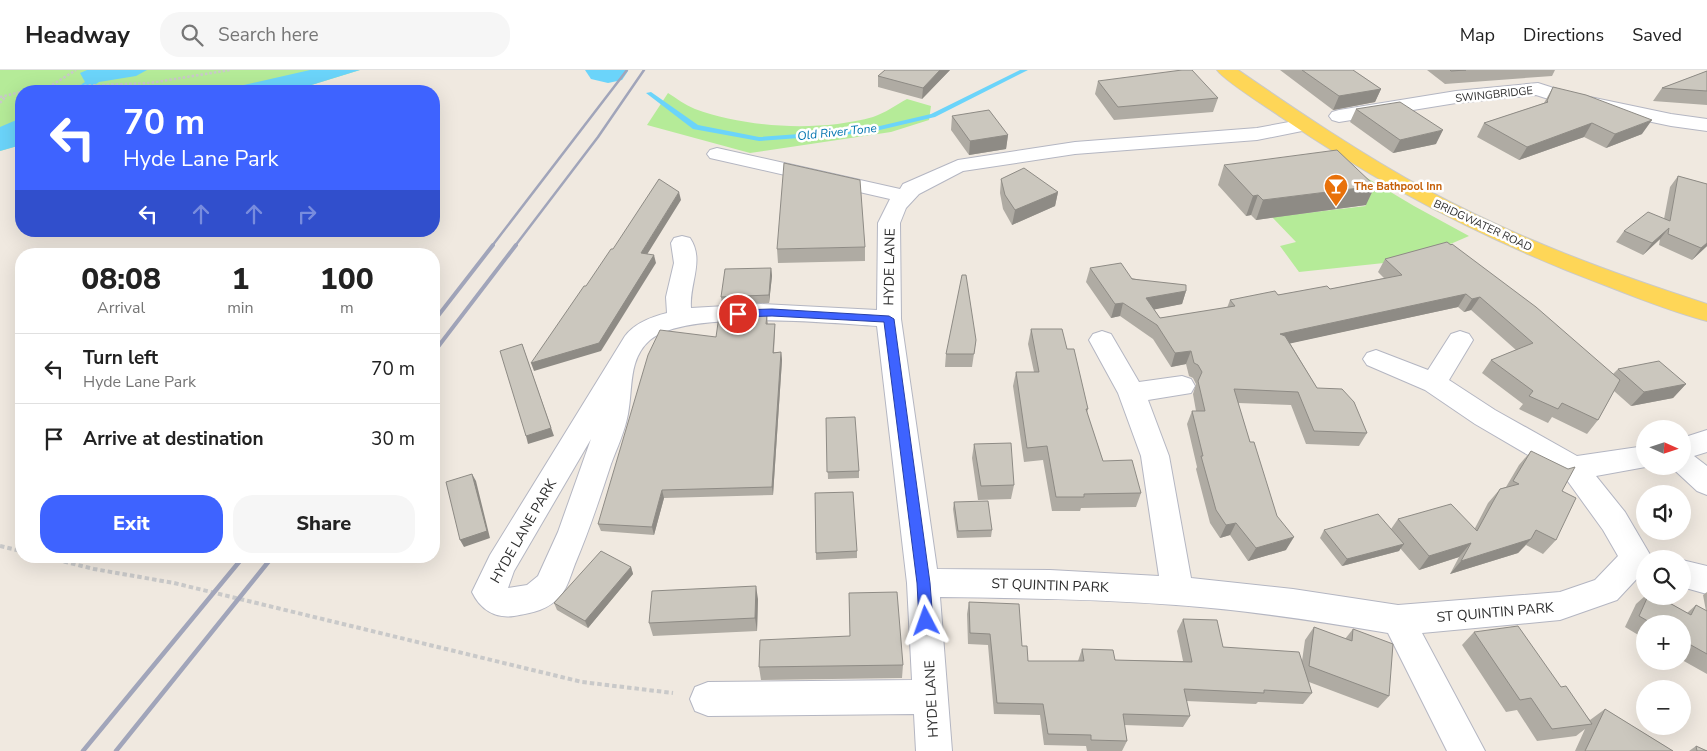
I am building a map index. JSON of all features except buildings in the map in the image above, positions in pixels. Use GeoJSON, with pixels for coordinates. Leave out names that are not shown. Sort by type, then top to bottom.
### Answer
{"type":"FeatureCollection","features":[{"type":"Feature","properties":{"kind":"main road","name":"BRIDGWATER ROAD"},"geometry":{"type":"LineString","coordinates":[[1226,70],[1305,125],[1379,172],[1420,195],[1488,229],[1593,274],[1707,313]]}},
{"type":"Feature","properties":{"kind":"street"},"geometry":{"type":"LineString","coordinates":[[1518,71],[1538,89]]}},
{"type":"Feature","properties":{"kind":"street","name":"SWINGBRIDGE"},"geometry":{"type":"LineString","coordinates":[[1339,116],[1456,97],[1538,89],[1561,98],[1671,120],[1707,125]]}},
{"type":"Feature","properties":{"kind":"street"},"geometry":{"type":"LineString","coordinates":[[717,154],[903,196],[911,189],[958,166],[1075,148],[1257,134],[1305,125]]}},
{"type":"Feature","properties":{"kind":"street","name":"HYDE LANE"},"geometry":{"type":"LineString","coordinates":[[903,196],[889,223],[889,319],[924,583],[934,751]]}},
{"type":"Feature","properties":{"kind":"street"},"geometry":{"type":"LineString","coordinates":[[680,319],[678,297],[686,263],[682,243]]}},
{"type":"Feature","properties":{"kind":"street","name":"HYDE LANE PARK"},"geometry":{"type":"LineString","coordinates":[[619,369],[614,415],[573,532],[550,585],[535,598],[503,603],[488,592],[501,564],[619,369],[642,333],[663,322],[704,315],[772,312],[889,319]]}},
{"type":"Feature","properties":{"kind":"street"},"geometry":{"type":"LineString","coordinates":[[1102,340],[1132,393],[1155,456],[1177,591]]}},
{"type":"Feature","properties":{"kind":"street"},"geometry":{"type":"LineString","coordinates":[[1434,383],[1460,340]]}},
{"type":"Feature","properties":{"kind":"street","name":"ST QUINTIN PARK"},"geometry":{"type":"LineString","coordinates":[[1376,359],[1434,383],[1485,417],[1574,468],[1636,553]]}},
{"type":"Feature","properties":{"kind":"street"},"geometry":{"type":"LineString","coordinates":[[1132,393],[1182,386]]}},
{"type":"Feature","properties":{"kind":"street"},"geometry":{"type":"LineString","coordinates":[[1691,446],[1707,441]]}},
{"type":"Feature","properties":{"kind":"street"},"geometry":{"type":"LineString","coordinates":[[1574,468],[1636,458]]}},
{"type":"Feature","properties":{"kind":"street"},"geometry":{"type":"LineString","coordinates":[[1691,470],[1707,484]]}},
{"type":"Feature","properties":{"kind":"street","name":"ST QUINTIN PARK"},"geometry":{"type":"LineString","coordinates":[[924,583],[1050,584],[1177,591],[1293,603],[1398,620],[1560,606],[1606,590],[1636,564]]}},
{"type":"Feature","properties":{"kind":"street"},"geometry":{"type":"LineString","coordinates":[[1691,576],[1707,580]]}},
{"type":"Feature","properties":{"kind":"street"},"geometry":{"type":"LineString","coordinates":[[1398,620],[1467,751]]}},
{"type":"Feature","properties":{"kind":"street"},"geometry":{"type":"LineString","coordinates":[[708,699],[932,697]]}},
{"type":"Feature","properties":{"kind":"path"},"geometry":{"type":"LineString","coordinates":[[53,85],[76,70]]}},
{"type":"Feature","properties":{"kind":"path"},"geometry":{"type":"LineString","coordinates":[[115,85],[196,77],[230,70]]}},
{"type":"Feature","properties":{"kind":"path"},"geometry":{"type":"LineString","coordinates":[[0,97],[15,94]]}},
{"type":"Feature","properties":{"kind":"path"},"geometry":{"type":"LineString","coordinates":[[0,104],[6,96]]}},
{"type":"Feature","properties":{"kind":"path"},"geometry":{"type":"LineString","coordinates":[[0,546],[15,550]]}},
{"type":"Feature","properties":{"kind":"path"},"geometry":{"type":"LineString","coordinates":[[68,563],[94,570],[174,583],[582,682],[708,699]]}},
{"type":"Feature","properties":{"kind":"green space"},"geometry":{"type":"Polygon","coordinates":[[[0,70],[360,70],[311,85],[15,85],[15,147],[0,151],[0,70]]]}},
{"type":"Feature","properties":{"kind":"green space"},"geometry":{"type":"Polygon","coordinates":[[[668,93],[691,107],[715,115],[760,124],[783,126],[830,125],[852,122],[873,117],[907,99],[931,106],[929,120],[891,132],[750,153],[647,125],[668,93]]]}},
{"type":"Feature","properties":{"kind":"green space"},"geometry":{"type":"Polygon","coordinates":[[[1347,166],[1469,236],[1432,252],[1384,263],[1299,272],[1280,246],[1296,242],[1272,217],[1366,206],[1328,169],[1347,166]]]}},
{"type":"Feature","properties":{"kind":"water"},"geometry":{"type":"Polygon","coordinates":[[[87,70],[147,70],[136,76],[99,82],[95,85],[80,85],[85,82],[80,73],[87,70]]]}},
{"type":"Feature","properties":{"kind":"water"},"geometry":{"type":"Polygon","coordinates":[[[310,70],[360,70],[311,85],[244,85],[310,70]]]}},
{"type":"Feature","properties":{"kind":"water"},"geometry":{"type":"Polygon","coordinates":[[[15,121],[15,147],[0,151],[0,127],[15,121]]]}},
{"type":"Feature","properties":{"kind":"waterway","name":"Old River Tone"},"geometry":{"type":"LineString","coordinates":[[649,93],[696,127],[759,139],[867,131],[933,116],[1025,70]]}},
{"type":"Feature","properties":{"kind":"railway"},"geometry":{"type":"LineString","coordinates":[[492,246],[627,70]]}},
{"type":"Feature","properties":{"kind":"railway"},"geometry":{"type":"LineString","coordinates":[[515,246],[598,137],[644,70]]}},
{"type":"Feature","properties":{"kind":"railway"},"geometry":{"type":"LineString","coordinates":[[440,313],[493,245]]}},
{"type":"Feature","properties":{"kind":"railway"},"geometry":{"type":"LineString","coordinates":[[440,344],[516,245]]}},
{"type":"Feature","properties":{"kind":"railway"},"geometry":{"type":"LineString","coordinates":[[83,751],[238,563]]}},
{"type":"Feature","properties":{"kind":"railway"},"geometry":{"type":"LineString","coordinates":[[116,751],[267,563]]}},
{"type":"Feature","properties":{"kind":"place","name":"The Bathpool Inn"},"geometry":{"type":"Point","coordinates":[1336,207]}},
{"type":"Feature","properties":{"kind":"route"},"geometry":{"type":"LineString","coordinates":[[738,314],[772,312],[889,319],[924,583],[926,621]]}}]}
